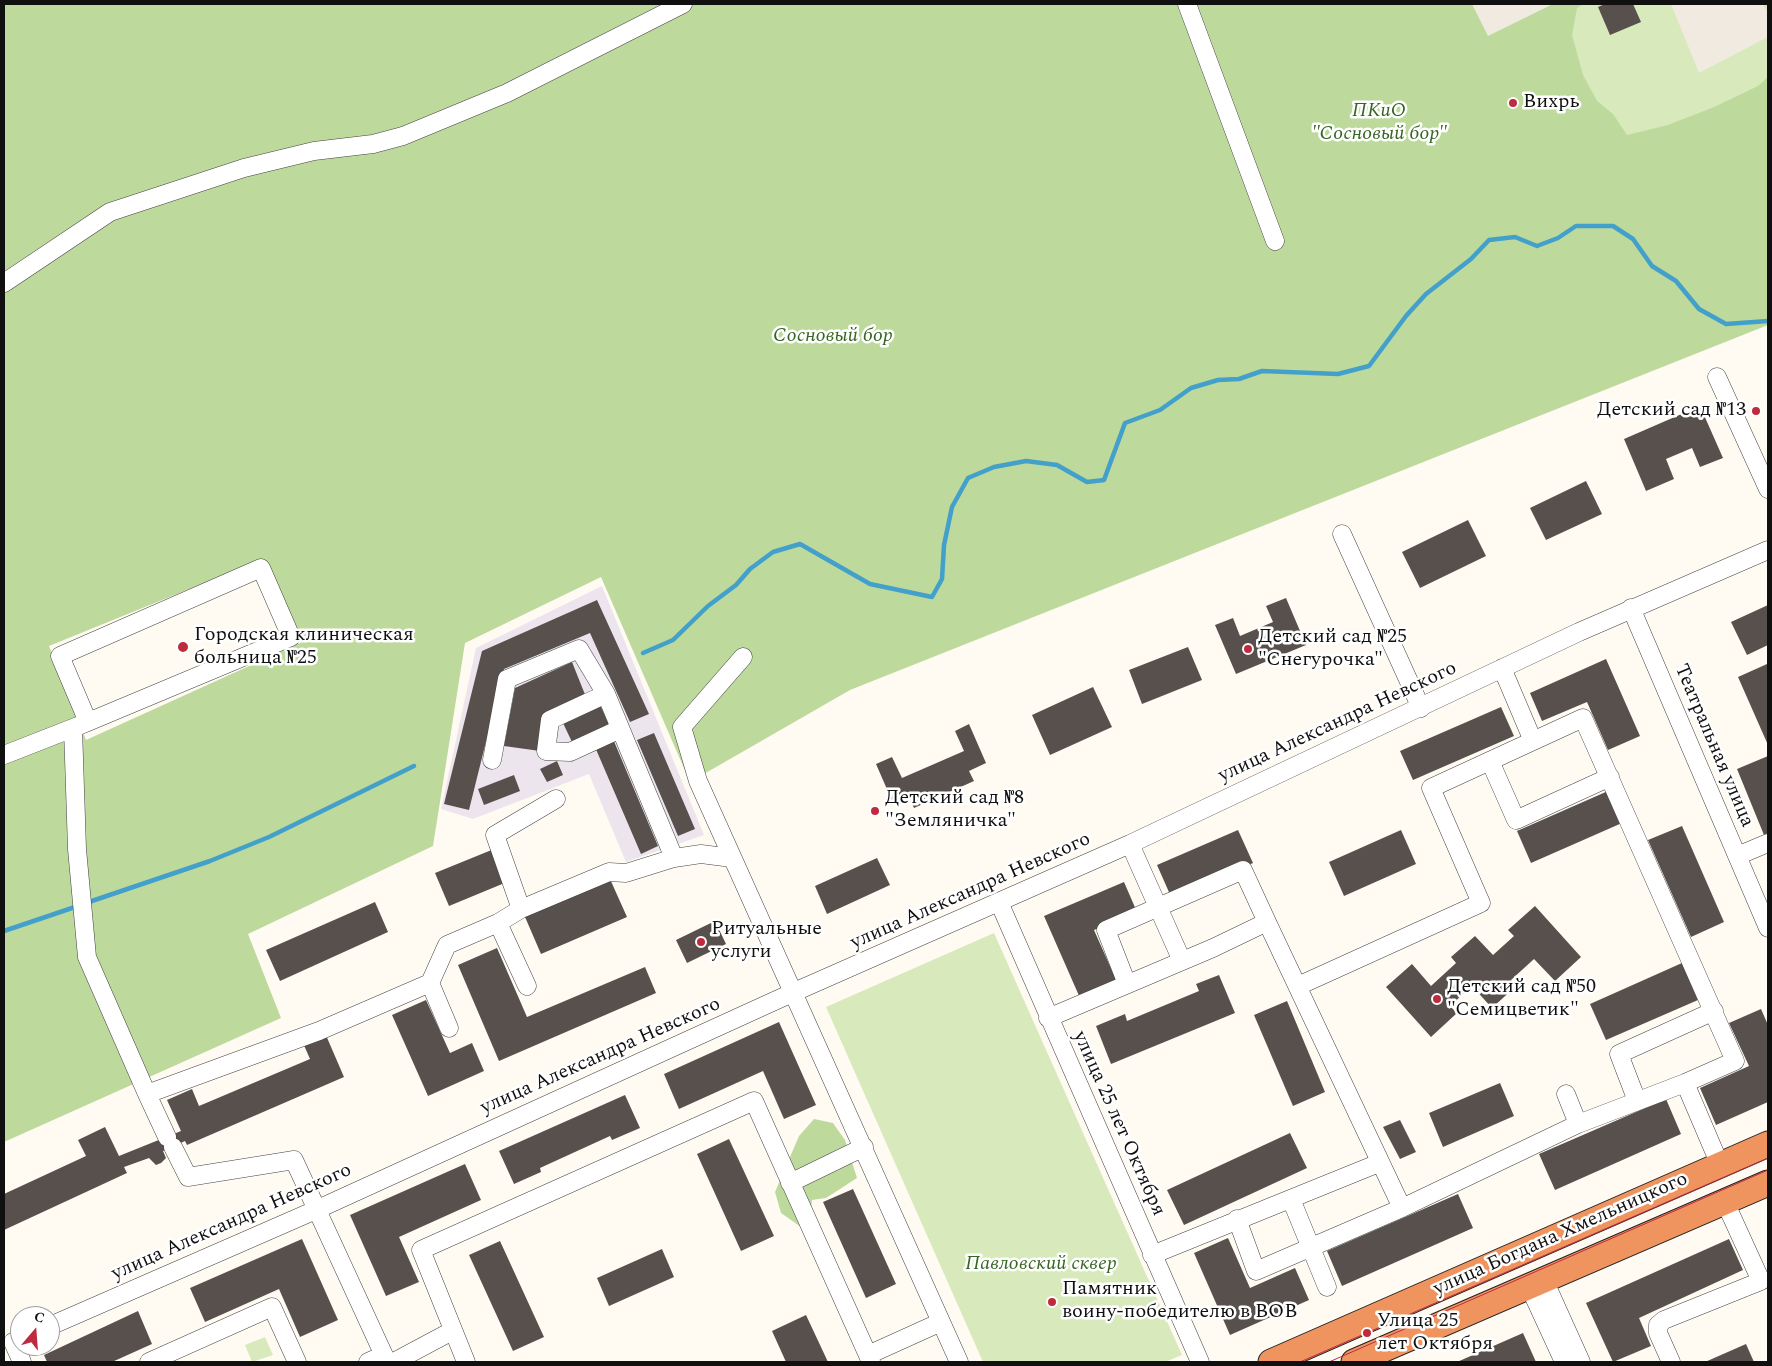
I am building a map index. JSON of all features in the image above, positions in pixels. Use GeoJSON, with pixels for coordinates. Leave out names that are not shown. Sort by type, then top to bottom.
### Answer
{"type":"FeatureCollection","features":[{"type":"Feature","properties":{"kind":"highway","name":"улица Богдана Хмельницкого"},"geometry":{"type":"LineString","coordinates":[[1271,1362],[1768,1144]]}},
{"type":"Feature","properties":{"kind":"highway","name":"улица Богдана Хмельницкого"},"geometry":{"type":"LineString","coordinates":[[1354,1362],[1768,1183]]}},
{"type":"Feature","properties":{"kind":"street"},"geometry":{"type":"LineString","coordinates":[[4,283],[110,212],[244,168],[314,151],[373,144],[403,136],[506,93],[683,4]]}},
{"type":"Feature","properties":{"kind":"street"},"geometry":{"type":"LineString","coordinates":[[1187,4],[1275,241]]}},
{"type":"Feature","properties":{"kind":"street"},"geometry":{"type":"LineString","coordinates":[[1717,377],[1768,488]]}},
{"type":"Feature","properties":{"kind":"street"},"geometry":{"type":"LineString","coordinates":[[1342,534],[1421,708]]}},
{"type":"Feature","properties":{"kind":"street","name":"улица Александра Невского"},"geometry":{"type":"LineString","coordinates":[[60,1322],[318,1209],[792,993],[1130,844],[1631,608],[1768,550]]}},
{"type":"Feature","properties":{"kind":"street"},"geometry":{"type":"LineString","coordinates":[[4,755],[80,725],[291,637],[261,568],[60,656],[80,725],[77,849],[86,957],[147,1094],[188,1177],[294,1160],[318,1209],[383,1360],[452,1331]]}},
{"type":"Feature","properties":{"kind":"street","name":"Театральная улица"},"geometry":{"type":"LineString","coordinates":[[1631,608],[1768,928]]}},
{"type":"Feature","properties":{"kind":"street"},"geometry":{"type":"LineString","coordinates":[[492,760],[507,679],[579,649],[606,694],[674,858]]}},
{"type":"Feature","properties":{"kind":"street"},"geometry":{"type":"LineString","coordinates":[[743,658],[682,727],[698,781],[959,1362]]}},
{"type":"Feature","properties":{"kind":"street"},"geometry":{"type":"LineString","coordinates":[[1502,668],[1533,741]]}},
{"type":"Feature","properties":{"kind":"street"},"geometry":{"type":"LineString","coordinates":[[606,694],[550,720],[546,751],[570,752],[620,729]]}},
{"type":"Feature","properties":{"kind":"street"},"geometry":{"type":"LineString","coordinates":[[1238,1219],[1256,1271],[1402,1208],[1578,1124],[1685,1083],[1735,1061],[1583,718],[1430,788],[1481,903],[1298,986]]}},
{"type":"Feature","properties":{"kind":"street"},"geometry":{"type":"LineString","coordinates":[[1490,761],[1516,820],[1610,776]]}},
{"type":"Feature","properties":{"kind":"street"},"geometry":{"type":"LineString","coordinates":[[521,909],[495,835],[556,799]]}},
{"type":"Feature","properties":{"kind":"street"},"geometry":{"type":"LineString","coordinates":[[1737,856],[1768,843]]}},
{"type":"Feature","properties":{"kind":"street"},"geometry":{"type":"LineString","coordinates":[[1130,844],[1182,960]]}},
{"type":"Feature","properties":{"kind":"street"},"geometry":{"type":"LineString","coordinates":[[147,1094],[319,1031],[430,982],[447,945],[498,923],[521,909],[609,872],[626,873],[674,858],[701,854],[732,858]]}},
{"type":"Feature","properties":{"kind":"street"},"geometry":{"type":"LineString","coordinates":[[1127,984],[1106,930],[1243,870],[1379,1163],[1402,1208]]}},
{"type":"Feature","properties":{"kind":"street","name":"улица 25 лет Октября"},"geometry":{"type":"LineString","coordinates":[[999,902],[1048,1018],[1200,1362]]}},
{"type":"Feature","properties":{"kind":"street"},"geometry":{"type":"LineString","coordinates":[[1048,1018],[1267,922]]}},
{"type":"Feature","properties":{"kind":"street"},"geometry":{"type":"LineString","coordinates":[[498,923],[527,986]]}},
{"type":"Feature","properties":{"kind":"street"},"geometry":{"type":"LineString","coordinates":[[430,982],[449,1028]]}},
{"type":"Feature","properties":{"kind":"street"},"geometry":{"type":"LineString","coordinates":[[1637,1101],[1619,1054],[1714,1012]]}},
{"type":"Feature","properties":{"kind":"street"},"geometry":{"type":"LineString","coordinates":[[1685,1083],[1720,1165]]}},
{"type":"Feature","properties":{"kind":"street"},"geometry":{"type":"LineString","coordinates":[[1566,1094],[1578,1124]]}},
{"type":"Feature","properties":{"kind":"street"},"geometry":{"type":"LineString","coordinates":[[466,1362],[421,1250],[754,1101],[869,1359],[941,1322]]}},
{"type":"Feature","properties":{"kind":"street"},"geometry":{"type":"LineString","coordinates":[[790,1183],[864,1147]]}},
{"type":"Feature","properties":{"kind":"street"},"geometry":{"type":"LineString","coordinates":[[1152,1255],[1379,1163]]}},
{"type":"Feature","properties":{"kind":"street"},"geometry":{"type":"LineString","coordinates":[[1291,1199],[1327,1287]]}},
{"type":"Feature","properties":{"kind":"street"},"geometry":{"type":"LineString","coordinates":[[1671,1362],[1658,1333],[1658,1325],[1664,1320],[1765,1279],[1725,1202]]}},
{"type":"Feature","properties":{"kind":"street"},"geometry":{"type":"LineString","coordinates":[[1537,1283],[1564,1362]]}},
{"type":"Feature","properties":{"kind":"street"},"geometry":{"type":"LineString","coordinates":[[1537,1283],[1581,1362]]}},
{"type":"Feature","properties":{"kind":"street"},"geometry":{"type":"LineString","coordinates":[[150,1362],[184,1355],[272,1307],[297,1362]]}},
{"type":"Feature","properties":{"kind":"shaded area"},"geometry":{"type":"Polygon","coordinates":[[[1472,4],[1553,4],[1488,36],[1472,4]]]}},
{"type":"Feature","properties":{"kind":"shaded area"},"geometry":{"type":"Polygon","coordinates":[[[1671,4],[1763,4],[1768,13],[1768,37],[1699,73],[1671,4]]]}},
{"type":"Feature","properties":{"kind":"shaded area"},"geometry":{"type":"Polygon","coordinates":[[[602,586],[704,835],[626,862],[589,774],[473,819],[441,809],[476,648],[602,586]]]}},
{"type":"Feature","properties":{"kind":"green space","name":"Сосновый бор"},"geometry":{"type":"Polygon","coordinates":[[[4,4],[1583,4],[1577,8],[1572,35],[1583,75],[1597,101],[1613,114],[1627,135],[1668,125],[1714,107],[1758,86],[1768,77],[1768,325],[850,690],[690,782],[601,577],[465,643],[433,846],[248,934],[281,1018],[4,1142],[4,4]],[[263,559],[49,646],[86,740],[302,642],[263,559]]]}},
{"type":"Feature","properties":{"kind":"green space","name":"ПКиО \"Сосновый бор\""},"geometry":{"type":"Polygon","coordinates":[[[1212,4],[1768,4],[1768,94],[1308,281],[1212,4]]]}},
{"type":"Feature","properties":{"kind":"green space","name":"Павловский сквер"},"geometry":{"type":"Polygon","coordinates":[[[994,933],[1182,1355],[1165,1362],[983,1362],[826,1007],[994,933]]]}},
{"type":"Feature","properties":{"kind":"green space"},"geometry":{"type":"Polygon","coordinates":[[[814,1119],[833,1123],[845,1140],[857,1178],[826,1198],[812,1200],[811,1211],[801,1227],[781,1213],[775,1192],[799,1136],[814,1119]]]}},
{"type":"Feature","properties":{"kind":"green space"},"geometry":{"type":"Polygon","coordinates":[[[265,1337],[273,1355],[252,1362],[245,1345],[265,1337]]]}},
{"type":"Feature","properties":{"kind":"building"},"geometry":{"type":"Polygon","coordinates":[[[1605,4],[1633,4],[1641,22],[1610,35],[1598,7],[1605,4]]]}},
{"type":"Feature","properties":{"kind":"building"},"geometry":{"type":"Polygon","coordinates":[[[1700,406],[1723,458],[1700,467],[1692,448],[1666,459],[1674,479],[1646,491],[1624,439],[1700,406]]]}},
{"type":"Feature","properties":{"kind":"building"},"geometry":{"type":"Polygon","coordinates":[[[1586,481],[1602,514],[1546,540],[1530,508],[1586,481]]]}},
{"type":"Feature","properties":{"kind":"building"},"geometry":{"type":"Polygon","coordinates":[[[1468,520],[1486,556],[1420,588],[1402,552],[1468,520]]]}},
{"type":"Feature","properties":{"kind":"building"},"geometry":{"type":"Polygon","coordinates":[[[1286,598],[1306,645],[1236,674],[1215,625],[1233,618],[1240,636],[1273,622],[1266,606],[1286,598]]]}},
{"type":"Feature","properties":{"kind":"building"},"geometry":{"type":"Polygon","coordinates":[[[597,600],[649,714],[630,722],[590,633],[504,669],[469,810],[444,804],[482,651],[597,600]]]}},
{"type":"Feature","properties":{"kind":"building"},"geometry":{"type":"Polygon","coordinates":[[[1768,605],[1768,645],[1747,655],[1731,622],[1768,605]]]}},
{"type":"Feature","properties":{"kind":"building"},"geometry":{"type":"Polygon","coordinates":[[[1188,647],[1202,680],[1142,704],[1129,670],[1188,647]]]}},
{"type":"Feature","properties":{"kind":"building"},"geometry":{"type":"Polygon","coordinates":[[[1606,659],[1640,736],[1608,750],[1587,702],[1542,721],[1530,693],[1606,659]]]}},
{"type":"Feature","properties":{"kind":"building"},"geometry":{"type":"Polygon","coordinates":[[[572,662],[586,697],[545,713],[540,751],[504,746],[515,688],[572,662]]]}},
{"type":"Feature","properties":{"kind":"building"},"geometry":{"type":"Polygon","coordinates":[[[1767,664],[1768,668],[1768,745],[1738,677],[1767,664]]]}},
{"type":"Feature","properties":{"kind":"building"},"geometry":{"type":"Polygon","coordinates":[[[1093,687],[1112,727],[1050,755],[1032,715],[1093,687]]]}},
{"type":"Feature","properties":{"kind":"building"},"geometry":{"type":"Polygon","coordinates":[[[600,705],[609,724],[572,742],[563,723],[600,705]]]}},
{"type":"Feature","properties":{"kind":"building"},"geometry":{"type":"Polygon","coordinates":[[[1501,707],[1514,736],[1413,780],[1400,751],[1501,707]]]}},
{"type":"Feature","properties":{"kind":"building"},"geometry":{"type":"Polygon","coordinates":[[[969,724],[986,763],[969,771],[974,781],[914,808],[908,796],[893,803],[876,764],[892,757],[902,778],[964,751],[955,731],[969,724]]]}},
{"type":"Feature","properties":{"kind":"building"},"geometry":{"type":"Polygon","coordinates":[[[654,733],[695,829],[678,836],[637,740],[654,733]]]}},
{"type":"Feature","properties":{"kind":"building"},"geometry":{"type":"Polygon","coordinates":[[[613,739],[658,846],[641,854],[595,747],[613,739]]]}},
{"type":"Feature","properties":{"kind":"building"},"geometry":{"type":"Polygon","coordinates":[[[1768,756],[1768,833],[1764,835],[1737,769],[1768,756]]]}},
{"type":"Feature","properties":{"kind":"building"},"geometry":{"type":"Polygon","coordinates":[[[557,761],[563,775],[547,782],[540,769],[557,761]]]}},
{"type":"Feature","properties":{"kind":"building"},"geometry":{"type":"Polygon","coordinates":[[[514,775],[520,791],[484,805],[478,789],[514,775]]]}},
{"type":"Feature","properties":{"kind":"building"},"geometry":{"type":"Polygon","coordinates":[[[1608,791],[1622,823],[1531,863],[1517,831],[1608,791]]]}},
{"type":"Feature","properties":{"kind":"building"},"geometry":{"type":"Polygon","coordinates":[[[1682,826],[1724,922],[1691,937],[1648,840],[1682,826]]]}},
{"type":"Feature","properties":{"kind":"building"},"geometry":{"type":"Polygon","coordinates":[[[1238,830],[1253,863],[1172,899],[1157,865],[1238,830]]]}},
{"type":"Feature","properties":{"kind":"building"},"geometry":{"type":"Polygon","coordinates":[[[1401,830],[1416,864],[1344,896],[1329,862],[1401,830]]]}},
{"type":"Feature","properties":{"kind":"building"},"geometry":{"type":"Polygon","coordinates":[[[494,849],[507,882],[449,906],[435,873],[494,849]]]}},
{"type":"Feature","properties":{"kind":"building"},"geometry":{"type":"Polygon","coordinates":[[[877,858],[890,885],[827,914],[815,886],[877,858]]]}},
{"type":"Feature","properties":{"kind":"building"},"geometry":{"type":"Polygon","coordinates":[[[610,879],[627,917],[541,954],[525,917],[610,879]]]}},
{"type":"Feature","properties":{"kind":"building"},"geometry":{"type":"Polygon","coordinates":[[[1124,882],[1137,912],[1094,930],[1117,982],[1080,998],[1044,916],[1124,882]]]}},
{"type":"Feature","properties":{"kind":"building"},"geometry":{"type":"Polygon","coordinates":[[[375,902],[388,932],[280,981],[266,950],[375,902]]]}},
{"type":"Feature","properties":{"kind":"building"},"geometry":{"type":"Polygon","coordinates":[[[1535,906],[1581,957],[1555,981],[1534,959],[1511,980],[1516,986],[1492,1008],[1472,986],[1450,1006],[1457,1013],[1431,1037],[1386,987],[1412,964],[1431,986],[1456,963],[1451,957],[1475,936],[1493,955],[1514,936],[1508,930],[1535,906]]]}},
{"type":"Feature","properties":{"kind":"building","name":"Ритуальные услуги"},"geometry":{"type":"Polygon","coordinates":[[[715,921],[726,944],[687,963],[676,940],[715,921]]]}},
{"type":"Feature","properties":{"kind":"building"},"geometry":{"type":"Polygon","coordinates":[[[497,948],[527,1017],[645,967],[656,993],[499,1061],[458,965],[497,948]]]}},
{"type":"Feature","properties":{"kind":"building"},"geometry":{"type":"Polygon","coordinates":[[[1682,963],[1698,1000],[1606,1040],[1590,1004],[1682,963]]]}},
{"type":"Feature","properties":{"kind":"building"},"geometry":{"type":"Polygon","coordinates":[[[1219,975],[1235,1013],[1111,1064],[1096,1026],[1125,1014],[1127,1021],[1199,991],[1196,984],[1219,975]]]}},
{"type":"Feature","properties":{"kind":"building"},"geometry":{"type":"Polygon","coordinates":[[[426,1000],[450,1053],[472,1043],[484,1071],[428,1096],[392,1015],[426,1000]]]}},
{"type":"Feature","properties":{"kind":"building"},"geometry":{"type":"Polygon","coordinates":[[[1287,1001],[1325,1092],[1293,1106],[1254,1015],[1287,1001]]]}},
{"type":"Feature","properties":{"kind":"building"},"geometry":{"type":"Polygon","coordinates":[[[1761,1009],[1768,1025],[1768,1102],[1716,1125],[1700,1088],[1749,1066],[1729,1023],[1761,1009]]]}},
{"type":"Feature","properties":{"kind":"building"},"geometry":{"type":"Polygon","coordinates":[[[779,1022],[816,1105],[784,1119],[763,1071],[679,1109],[664,1074],[779,1022]]]}},
{"type":"Feature","properties":{"kind":"building"},"geometry":{"type":"Polygon","coordinates":[[[325,1033],[344,1077],[187,1145],[185,1141],[163,1151],[166,1158],[161,1163],[156,1165],[149,1158],[124,1167],[127,1173],[4,1230],[4,1194],[86,1156],[78,1140],[105,1127],[119,1156],[181,1131],[167,1100],[192,1089],[199,1106],[310,1059],[303,1043],[325,1033]]]}},
{"type":"Feature","properties":{"kind":"building"},"geometry":{"type":"Polygon","coordinates":[[[1500,1083],[1514,1116],[1443,1147],[1429,1113],[1500,1083]]]}},
{"type":"Feature","properties":{"kind":"building"},"geometry":{"type":"Polygon","coordinates":[[[625,1095],[640,1128],[612,1140],[610,1136],[540,1168],[541,1172],[514,1184],[499,1151],[625,1095]]]}},
{"type":"Feature","properties":{"kind":"building"},"geometry":{"type":"Polygon","coordinates":[[[1666,1099],[1681,1134],[1555,1190],[1539,1154],[1666,1099]]]}},
{"type":"Feature","properties":{"kind":"building"},"geometry":{"type":"Polygon","coordinates":[[[1400,1120],[1416,1152],[1400,1159],[1383,1127],[1400,1120]]]}},
{"type":"Feature","properties":{"kind":"building"},"geometry":{"type":"Polygon","coordinates":[[[1290,1133],[1307,1168],[1184,1225],[1167,1190],[1290,1133]]]}},
{"type":"Feature","properties":{"kind":"building"},"geometry":{"type":"Polygon","coordinates":[[[729,1139],[774,1236],[741,1251],[697,1154],[729,1139]]]}},
{"type":"Feature","properties":{"kind":"building"},"geometry":{"type":"Polygon","coordinates":[[[465,1164],[481,1200],[399,1237],[419,1282],[386,1296],[350,1215],[465,1164]]]}},
{"type":"Feature","properties":{"kind":"building"},"geometry":{"type":"Polygon","coordinates":[[[853,1189],[896,1284],[866,1298],[823,1202],[853,1189]]]}},
{"type":"Feature","properties":{"kind":"building"},"geometry":{"type":"Polygon","coordinates":[[[1458,1194],[1473,1228],[1342,1286],[1327,1251],[1458,1194]]]}},
{"type":"Feature","properties":{"kind":"building"},"geometry":{"type":"Polygon","coordinates":[[[1228,1238],[1250,1288],[1295,1268],[1309,1300],[1230,1335],[1194,1253],[1228,1238]]]}},
{"type":"Feature","properties":{"kind":"building"},"geometry":{"type":"Polygon","coordinates":[[[302,1239],[338,1320],[300,1337],[279,1289],[205,1322],[190,1288],[302,1239]]]}},
{"type":"Feature","properties":{"kind":"building"},"geometry":{"type":"Polygon","coordinates":[[[1729,1239],[1743,1270],[1639,1318],[1651,1346],[1613,1362],[1586,1303],[1729,1239]]]}},
{"type":"Feature","properties":{"kind":"building"},"geometry":{"type":"Polygon","coordinates":[[[500,1241],[544,1337],[513,1351],[469,1255],[500,1241]]]}},
{"type":"Feature","properties":{"kind":"building"},"geometry":{"type":"Polygon","coordinates":[[[662,1249],[674,1277],[609,1306],[597,1278],[662,1249]]]}},
{"type":"Feature","properties":{"kind":"building"},"geometry":{"type":"Polygon","coordinates":[[[138,1311],[152,1344],[112,1362],[47,1362],[44,1356],[60,1356],[60,1348],[138,1311]]]}},
{"type":"Feature","properties":{"kind":"building"},"geometry":{"type":"Polygon","coordinates":[[[806,1315],[828,1362],[786,1362],[772,1331],[806,1315]]]}},
{"type":"Feature","properties":{"kind":"building"},"geometry":{"type":"Polygon","coordinates":[[[1523,1333],[1536,1362],[1457,1362],[1523,1333]]]}},
{"type":"Feature","properties":{"kind":"building"},"geometry":{"type":"Polygon","coordinates":[[[1746,1344],[1754,1362],[1705,1362],[1746,1344]]]}},
{"type":"Feature","properties":{"kind":"waterway"},"geometry":{"type":"LineString","coordinates":[[643,653],[673,640],[708,606],[736,585],[750,569],[773,552],[800,544],[870,584],[932,597],[942,579],[944,545],[952,507],[968,478],[994,467],[1026,461],[1057,465],[1087,482],[1104,480],[1125,423],[1160,410],[1191,388],[1218,380],[1239,379],[1262,371],[1338,374],[1369,366],[1406,316],[1426,294],[1471,259],[1489,240],[1515,237],[1537,246],[1558,238],[1576,226],[1613,226],[1633,239],[1652,266],[1676,281],[1699,309],[1726,324],[1768,321]]}},
{"type":"Feature","properties":{"kind":"waterway"},"geometry":{"type":"LineString","coordinates":[[86,903],[210,861],[269,837],[414,766]]}},
{"type":"Feature","properties":{"kind":"waterway"},"geometry":{"type":"LineString","coordinates":[[4,931],[78,906]]}},
{"type":"Feature","properties":{"kind":"tram line"},"geometry":{"type":"LineString","coordinates":[[1300,1362],[1768,1158]]}},
{"type":"Feature","properties":{"kind":"tram line"},"geometry":{"type":"LineString","coordinates":[[1329,1362],[1768,1170]]}},
{"type":"Feature","properties":{"kind":"place","name":"Вихрь"},"geometry":{"type":"Point","coordinates":[1513,103]}},
{"type":"Feature","properties":{"kind":"place","name":"Детский сад №13"},"geometry":{"type":"Point","coordinates":[1756,411]}},
{"type":"Feature","properties":{"kind":"place","name":"Городская клиническая больница №25"},"geometry":{"type":"Point","coordinates":[183,647]}},
{"type":"Feature","properties":{"kind":"place","name":"Детский сад №25 \"Снегурочка\""},"geometry":{"type":"Point","coordinates":[1248,649]}},
{"type":"Feature","properties":{"kind":"place","name":"Детский сад №8 \"Земляничка\""},"geometry":{"type":"Point","coordinates":[875,811]}},
{"type":"Feature","properties":{"kind":"place","name":"Ритуальные услуги"},"geometry":{"type":"Point","coordinates":[701,942]}},
{"type":"Feature","properties":{"kind":"place","name":"Детский сад №50 \"Семицветик\""},"geometry":{"type":"Point","coordinates":[1437,999]}},
{"type":"Feature","properties":{"kind":"place","name":"Памятник воину-победителю в ВОВ"},"geometry":{"type":"Point","coordinates":[1052,1302]}},
{"type":"Feature","properties":{"kind":"place","name":"Улица 25 лет Октября"},"geometry":{"type":"Point","coordinates":[1367,1333]}}]}
